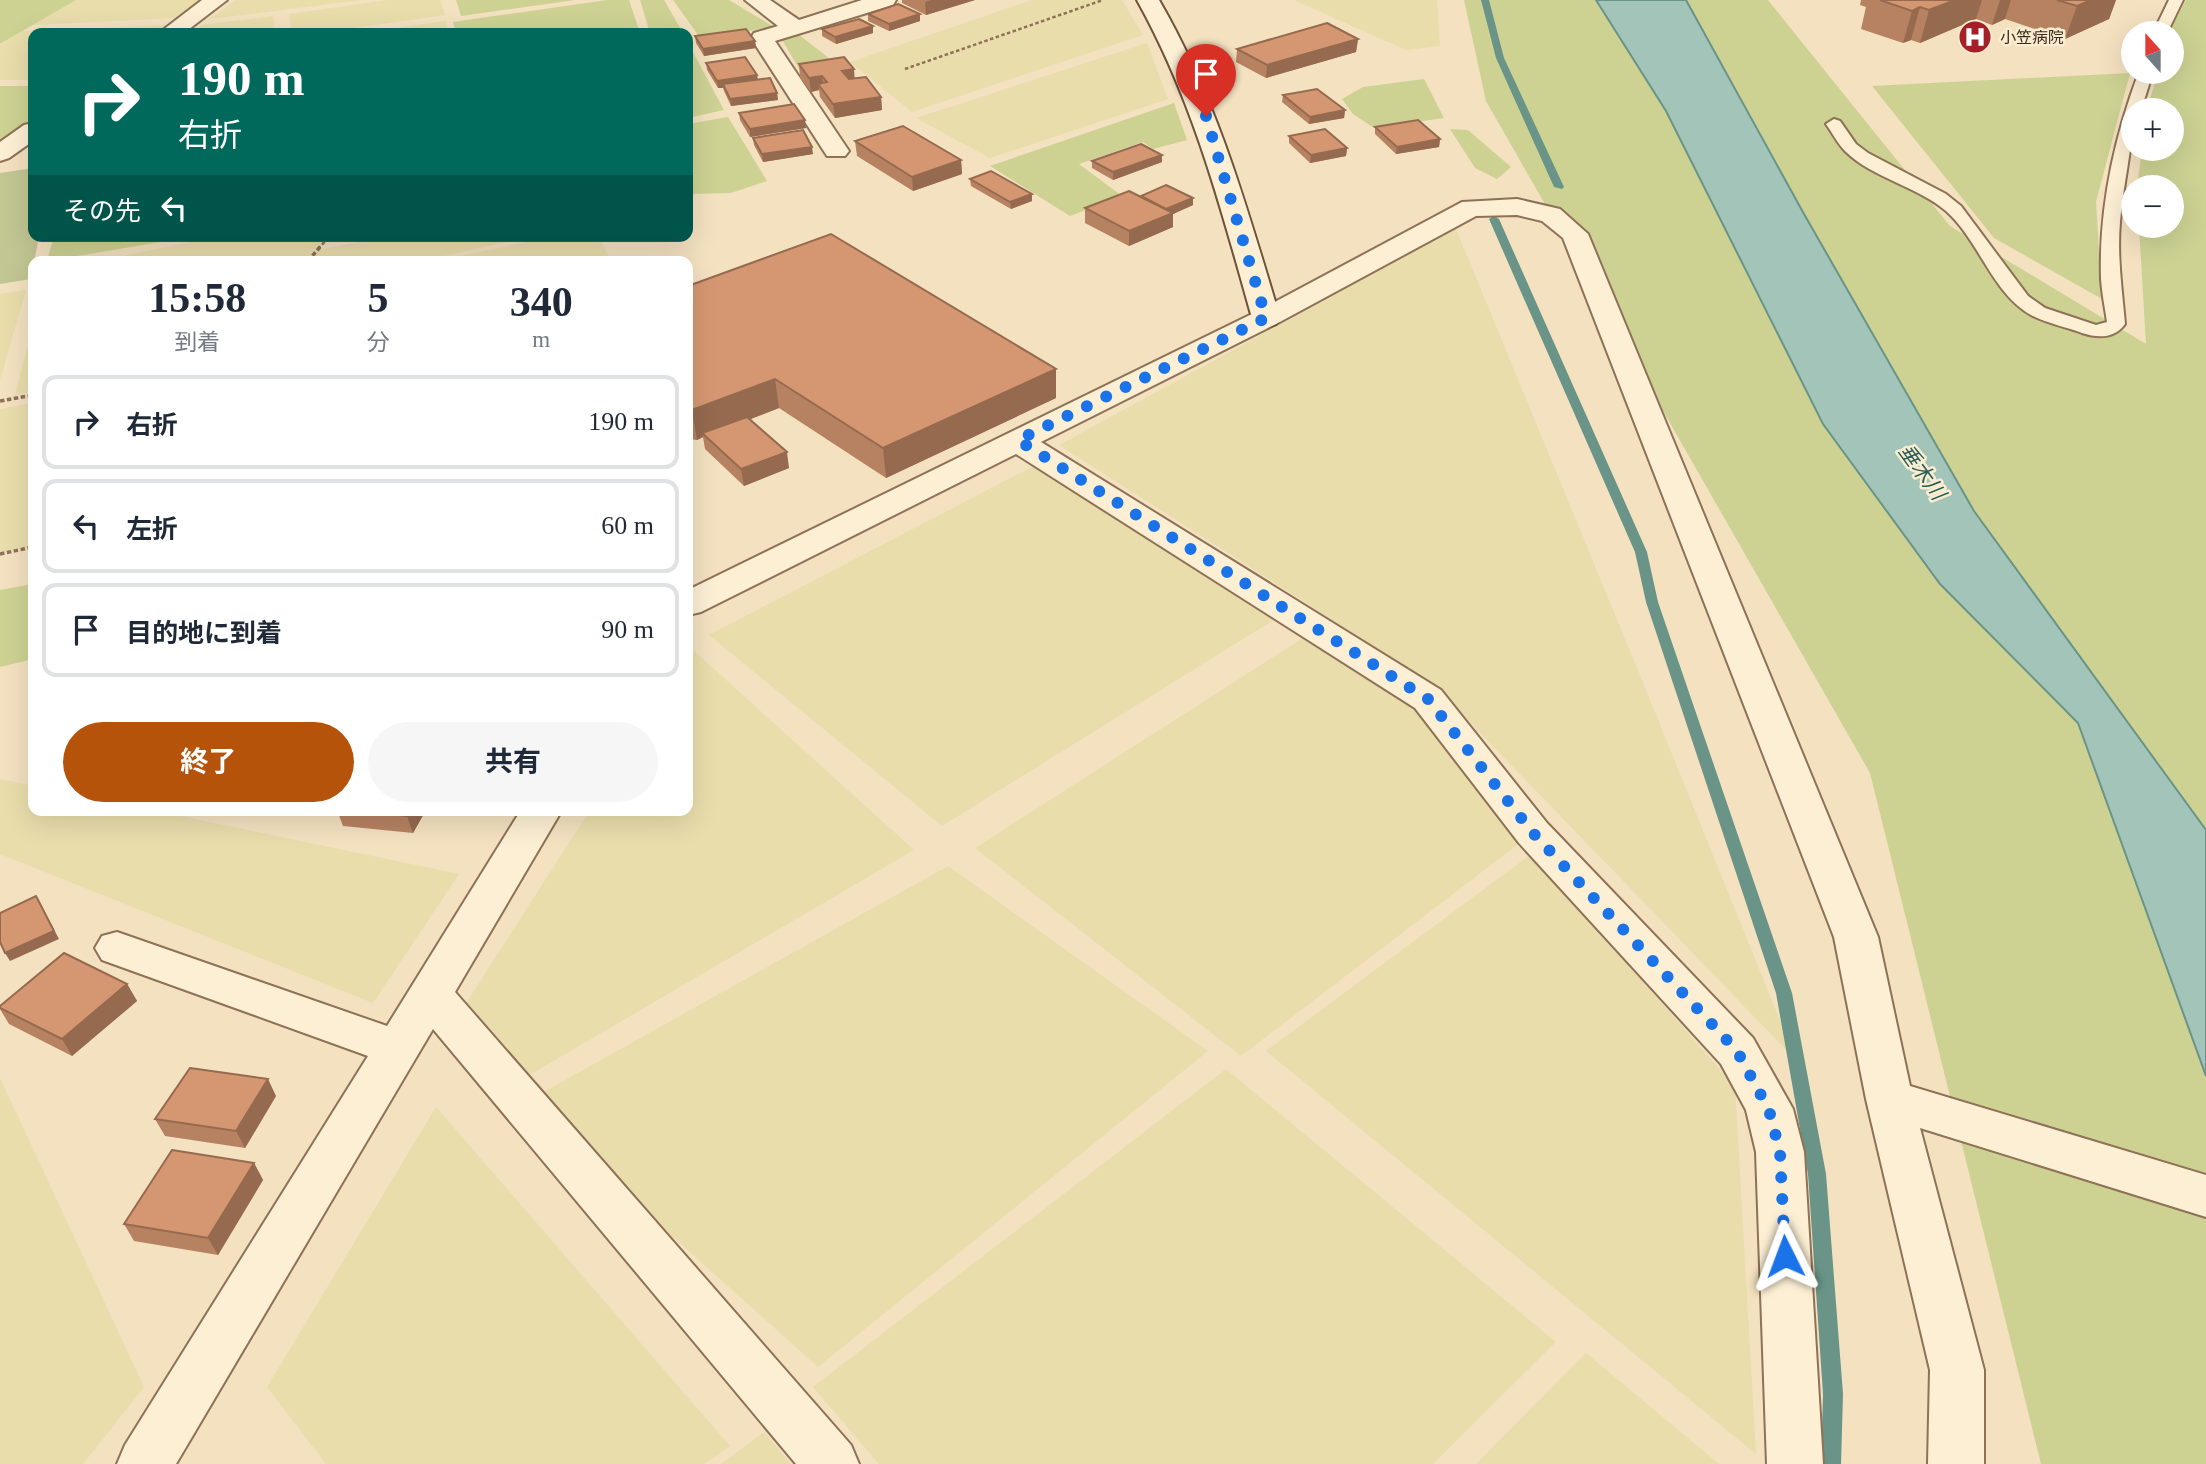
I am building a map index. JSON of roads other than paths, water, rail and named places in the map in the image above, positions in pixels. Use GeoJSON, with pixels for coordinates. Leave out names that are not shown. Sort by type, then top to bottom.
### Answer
{"type":"FeatureCollection","features":[{"type":"Feature","properties":{"kind":"street"},"geometry":{"type":"LineString","coordinates":[[177,28],[216,0]]}},
{"type":"Feature","properties":{"kind":"street"},"geometry":{"type":"LineString","coordinates":[[756,0],[796,28]]}},
{"type":"Feature","properties":{"kind":"street"},"geometry":{"type":"LineString","coordinates":[[836,150],[762,38],[886,0]]}},
{"type":"Feature","properties":{"kind":"street"},"geometry":{"type":"LineString","coordinates":[[1148,0],[1190,74],[1206,116],[1266,318]]}},
{"type":"Feature","properties":{"kind":"street"},"geometry":{"type":"LineString","coordinates":[[0,153],[28,133]]}},
{"type":"Feature","properties":{"kind":"street"},"geometry":{"type":"LineString","coordinates":[[693,602],[1266,318],[1471,208],[1517,207],[1552,215],[1575,234],[1856,937],[1906,1105],[1957,1370],[1956,1464]]}},
{"type":"Feature","properties":{"kind":"street"},"geometry":{"type":"LineString","coordinates":[[1018,440],[1428,699],[1533,833],[1737,1051],[1769,1110],[1780,1152],[1795,1464]]}},
{"type":"Feature","properties":{"kind":"street"},"geometry":{"type":"LineString","coordinates":[[145,1464],[538,816]]}},
{"type":"Feature","properties":{"kind":"street"},"geometry":{"type":"LineString","coordinates":[[117,948],[398,1048]]}},
{"type":"Feature","properties":{"kind":"street"},"geometry":{"type":"LineString","coordinates":[[430,994],[831,1464]]}},
{"type":"Feature","properties":{"kind":"street"},"geometry":{"type":"LineString","coordinates":[[1906,1105],[2206,1196]]}},
{"type":"Feature","properties":{"kind":"lane"},"geometry":{"type":"LineString","coordinates":[[2166,21],[2176,0]]}},
{"type":"Feature","properties":{"kind":"lane"},"geometry":{"type":"LineString","coordinates":[[1834,124],[1850,146],[1862,156],[1933,194],[1955,210],[2022,300],[2039,312],[2095,331],[2109,330],[2116,324],[2110,278],[2114,192],[2127,126],[2142,84]]}},
{"type":"Feature","properties":{"kind":"water","name":"垂木川"},"geometry":{"type":"Polygon","coordinates":[[[1596,0],[1686,0],[1804,214],[1974,511],[2206,830],[2206,1076],[2078,723],[1940,584],[1823,424],[1666,111],[1596,0]]]}},
{"type":"Feature","properties":{"kind":"waterway"},"geometry":{"type":"LineString","coordinates":[[1485,0],[1500,58],[1559,187]]}},
{"type":"Feature","properties":{"kind":"waterway"},"geometry":{"type":"LineString","coordinates":[[1494,219],[1641,552],[1652,602],[1784,993],[1817,1174],[1833,1394],[1831,1464]]}},
{"type":"Feature","properties":{"kind":"place","name":"小笠病院"},"geometry":{"type":"Point","coordinates":[1975,37]}}]}
